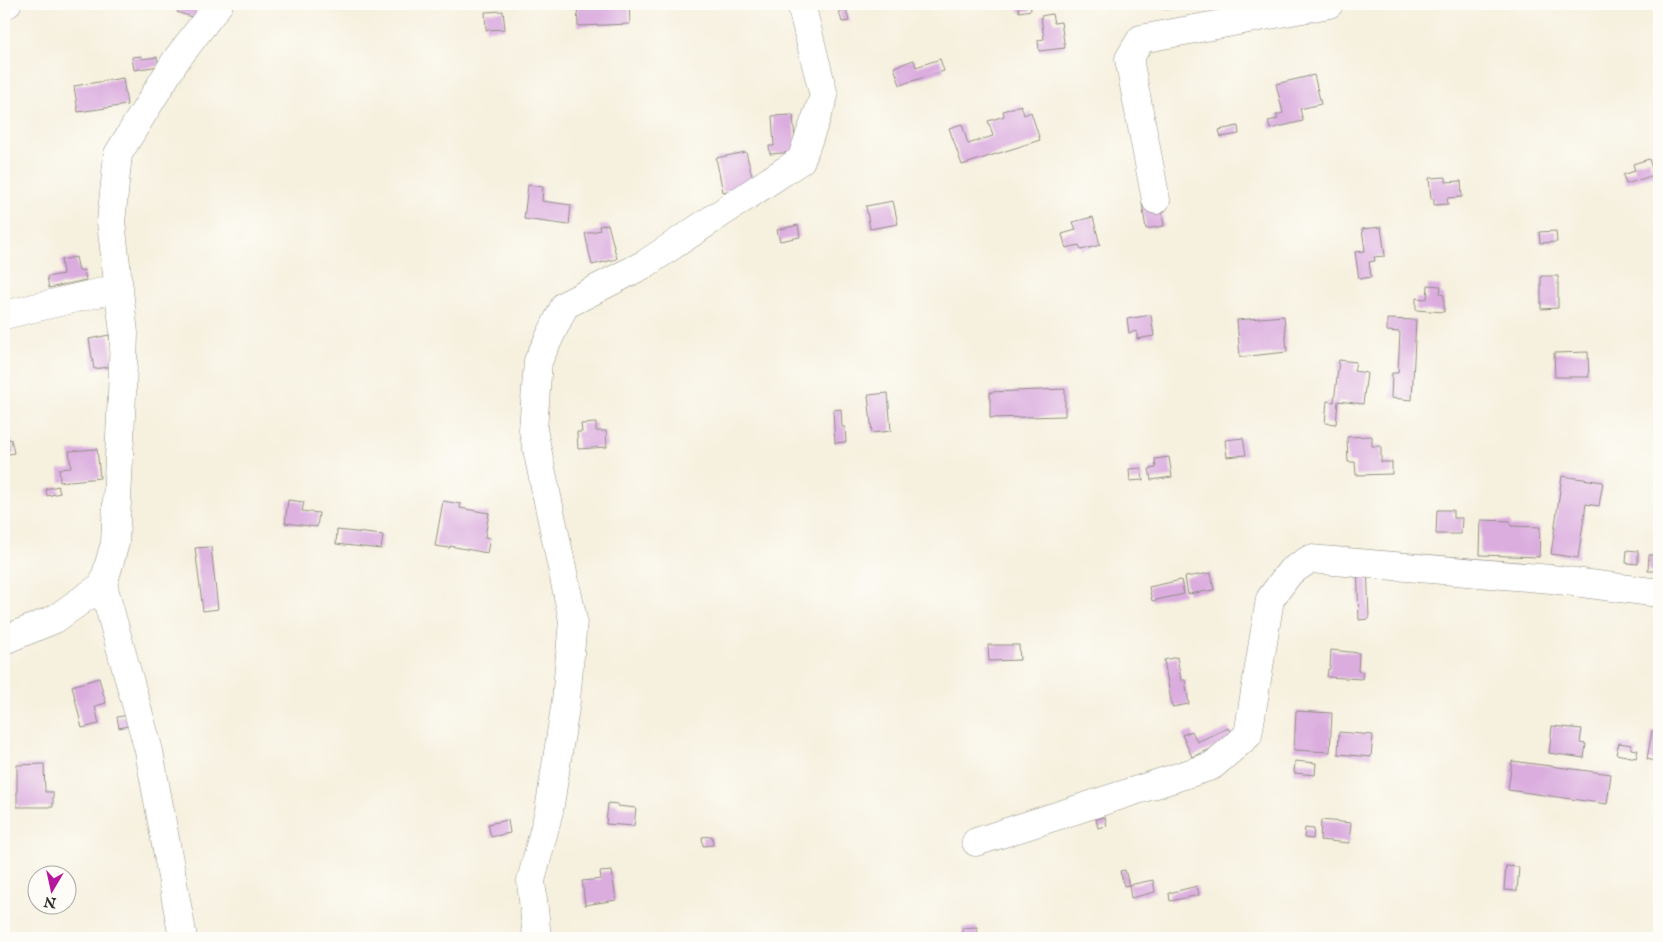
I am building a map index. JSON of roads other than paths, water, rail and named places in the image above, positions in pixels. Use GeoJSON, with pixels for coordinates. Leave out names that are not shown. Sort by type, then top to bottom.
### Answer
{"type":"FeatureCollection","features":[{"type":"Feature","properties":{"kind":"street"},"geometry":{"type":"LineString","coordinates":[[183,938],[149,751],[103,585],[115,543],[124,333],[111,222],[118,154],[176,60],[219,4]]}},
{"type":"Feature","properties":{"kind":"street"},"geometry":{"type":"LineString","coordinates":[[537,938],[531,881],[549,812],[566,700],[573,620],[533,430],[538,361],[565,305],[645,264],[801,160],[824,96],[801,4]]}},
{"type":"Feature","properties":{"kind":"street"},"geometry":{"type":"LineString","coordinates":[[1156,200],[1129,59],[1141,40],[1329,4]]}},
{"type":"Feature","properties":{"kind":"street"},"geometry":{"type":"LineString","coordinates":[[4,315],[118,288]]}},
{"type":"Feature","properties":{"kind":"street"},"geometry":{"type":"LineString","coordinates":[[976,842],[1212,766],[1248,735],[1270,599],[1290,572],[1310,559],[1551,579],[1659,593]]}},
{"type":"Feature","properties":{"kind":"street"},"geometry":{"type":"LineString","coordinates":[[4,640],[55,619],[103,585]]}}]}
